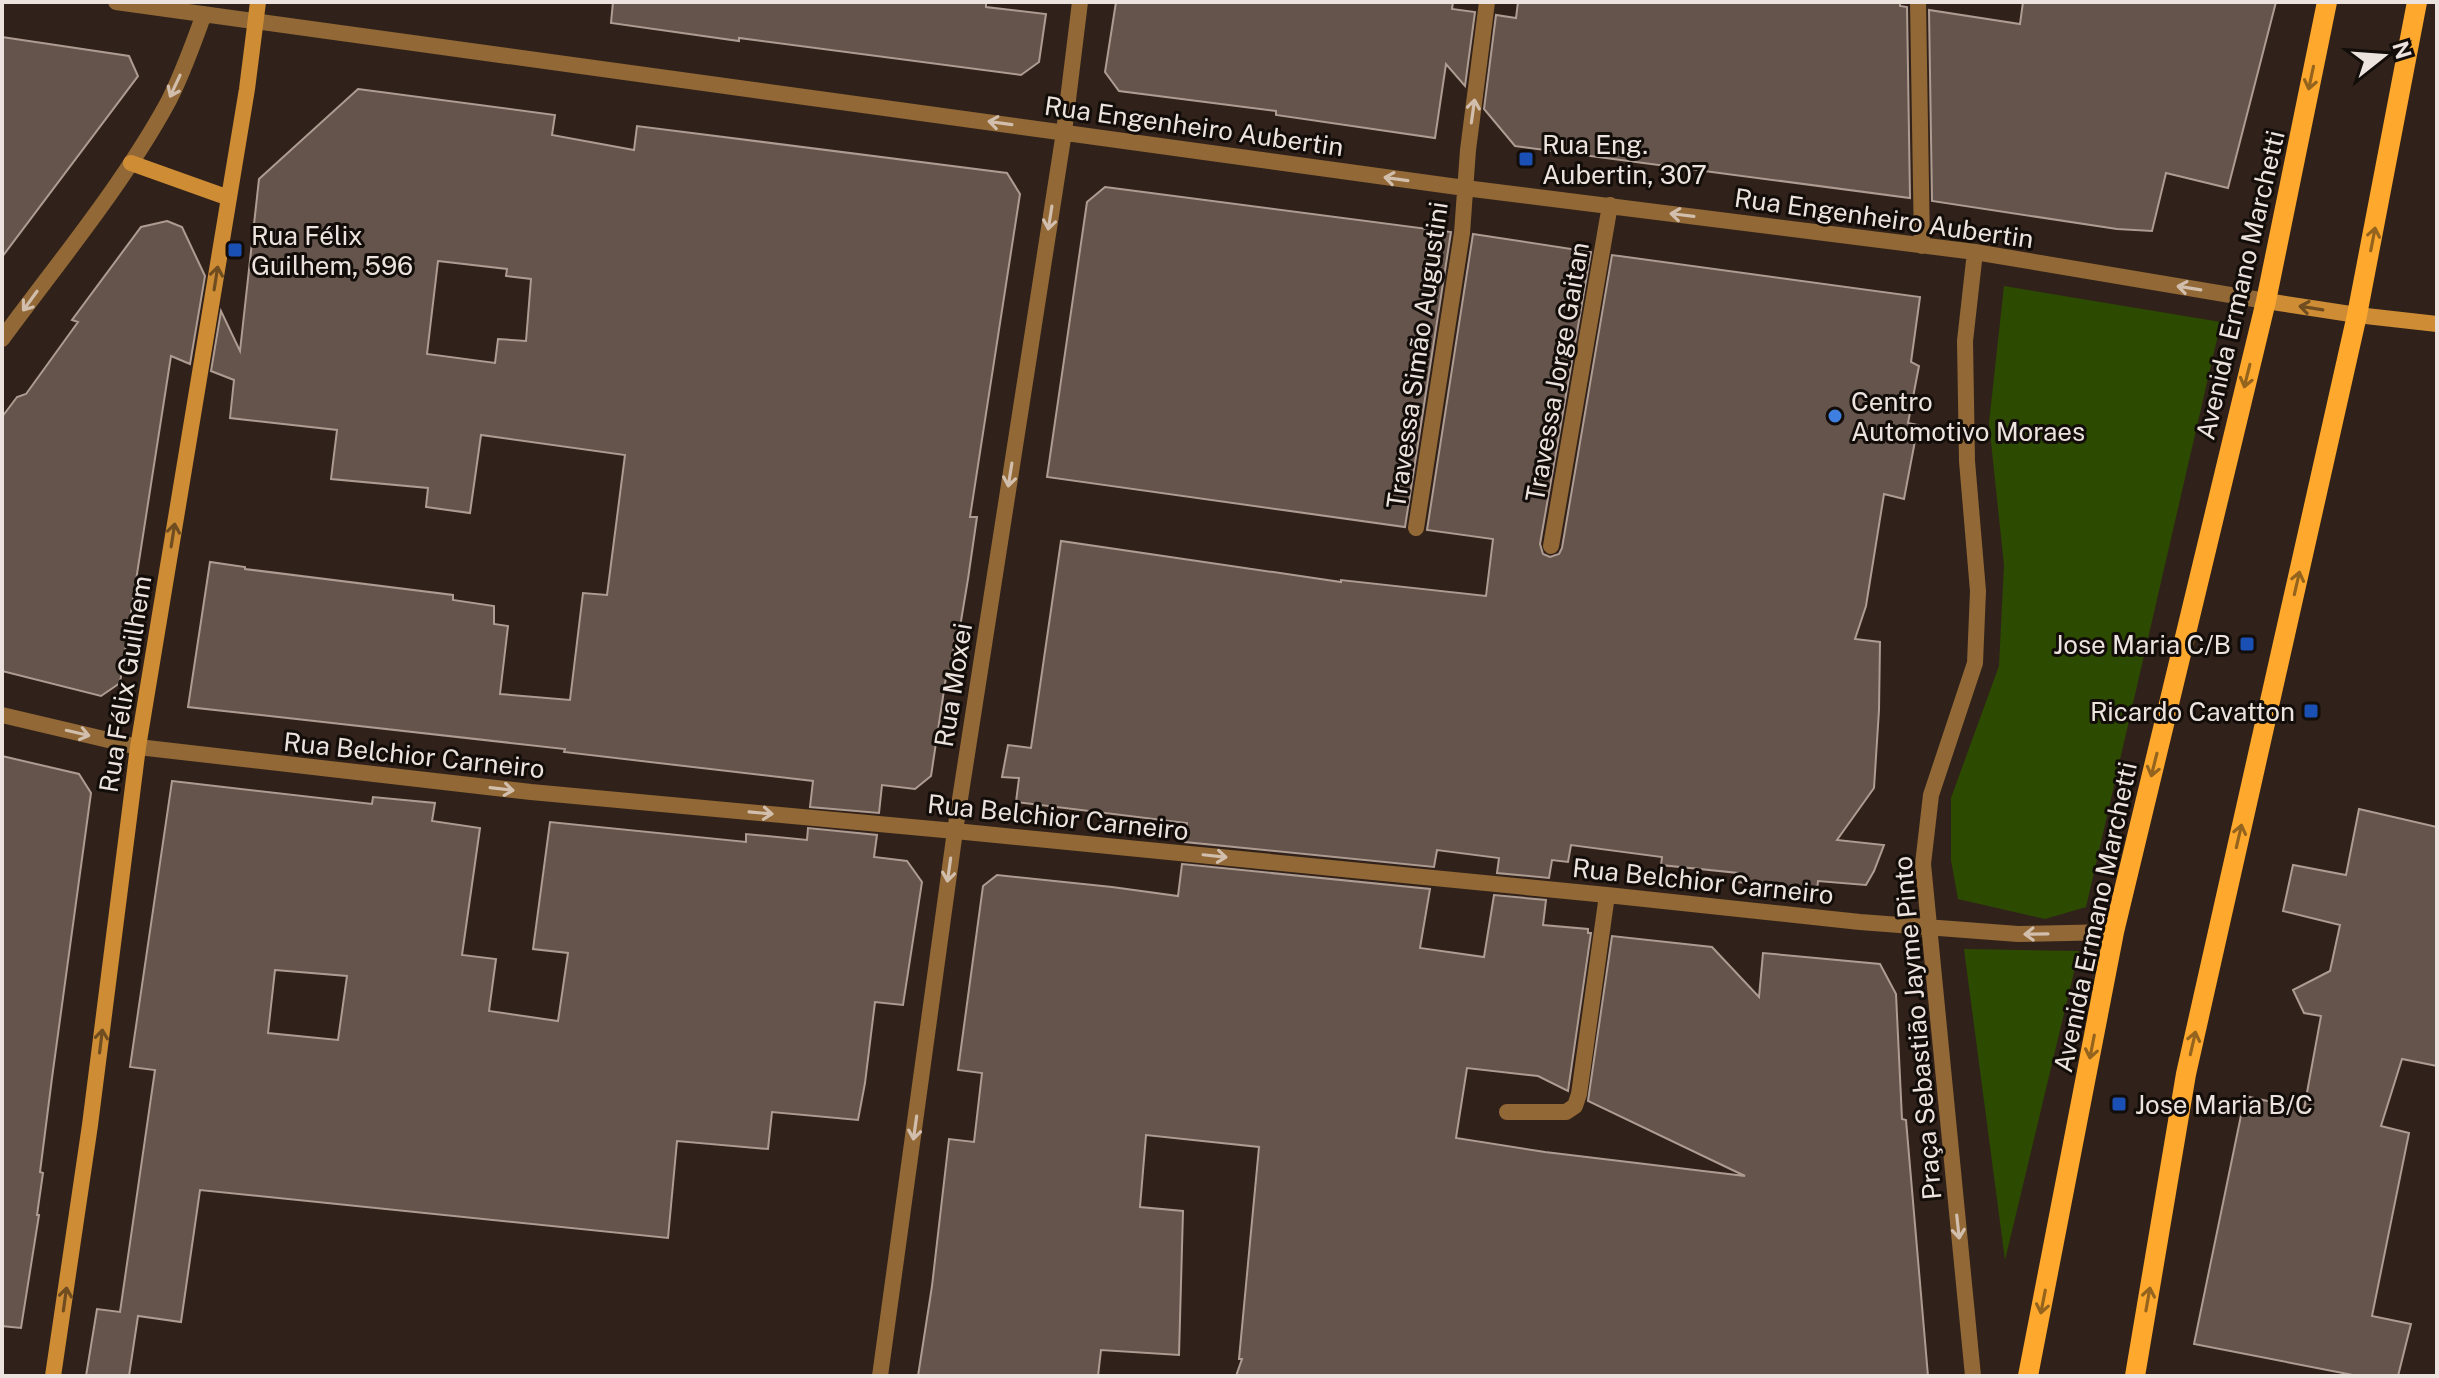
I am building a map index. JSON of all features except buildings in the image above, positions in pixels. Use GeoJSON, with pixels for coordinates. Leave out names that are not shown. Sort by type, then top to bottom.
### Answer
{"type":"FeatureCollection","features":[{"type":"Feature","properties":{"kind":"main road","name":"Avenida Ermano Marchetti"},"geometry":{"type":"LineString","coordinates":[[2028,1376],[2114,932],[2266,301],[2327,2]]}},
{"type":"Feature","properties":{"kind":"main road"},"geometry":{"type":"LineString","coordinates":[[2135,1376],[2186,1074],[2357,315],[2417,2]]}},
{"type":"Feature","properties":{"kind":"street","name":"Rua Engenheiro Aubertin"},"geometry":{"type":"LineString","coordinates":[[116,2],[1465,188],[1975,252],[2266,301]]}},
{"type":"Feature","properties":{"kind":"street","name":"Rua Félix Guilhem"},"geometry":{"type":"LineString","coordinates":[[53,1376],[90,1125],[138,747],[229,198],[258,2]]}},
{"type":"Feature","properties":{"kind":"street","name":"Rua Moxei"},"geometry":{"type":"LineString","coordinates":[[880,1376],[955,831],[1064,132],[1080,2]]}},
{"type":"Feature","properties":{"kind":"street","name":"Travessa Simão Augustini"},"geometry":{"type":"LineString","coordinates":[[1416,528],[1462,233],[1468,150],[1487,2]]}},
{"type":"Feature","properties":{"kind":"street"},"geometry":{"type":"LineString","coordinates":[[1918,2],[1922,246]]}},
{"type":"Feature","properties":{"kind":"street"},"geometry":{"type":"LineString","coordinates":[[2,339],[131,163],[167,103],[204,14]]}},
{"type":"Feature","properties":{"kind":"street"},"geometry":{"type":"LineString","coordinates":[[131,163],[229,198]]}},
{"type":"Feature","properties":{"kind":"street","name":"Travessa Jorge Gaitan"},"geometry":{"type":"LineString","coordinates":[[1551,546],[1610,205]]}},
{"type":"Feature","properties":{"kind":"street","name":"Praça Sebastião Jayme Pinto"},"geometry":{"type":"LineString","coordinates":[[1973,1376],[1923,864],[1931,795],[1975,663],[1978,591],[1967,461],[1965,341],[1975,252]]}},
{"type":"Feature","properties":{"kind":"street"},"geometry":{"type":"LineString","coordinates":[[2266,301],[2437,324]]}},
{"type":"Feature","properties":{"kind":"street","name":"Rua Belchior Carneiro"},"geometry":{"type":"LineString","coordinates":[[2,715],[138,747],[531,792],[955,831],[1860,922],[2018,934],[2114,932]]}},
{"type":"Feature","properties":{"kind":"street"},"geometry":{"type":"LineString","coordinates":[[1507,1112],[1566,1112],[1575,1106],[1607,895]]}},
{"type":"Feature","properties":{"kind":"green space"},"geometry":{"type":"Polygon","coordinates":[[[2004,286],[2221,322],[2086,907],[2045,919],[1958,899],[1951,860],[1951,798],[1999,666],[2004,565],[1989,423],[2004,286]]]}},
{"type":"Feature","properties":{"kind":"green space"},"geometry":{"type":"Polygon","coordinates":[[[1964,949],[2079,951],[2005,1260],[1964,949]]]}},
{"type":"Feature","properties":{"kind":"place","name":"Rua Eng. Aubertin, 307"},"geometry":{"type":"Point","coordinates":[1526,159]}},
{"type":"Feature","properties":{"kind":"place","name":"Rua Félix Guilhem, 596"},"geometry":{"type":"Point","coordinates":[235,250]}},
{"type":"Feature","properties":{"kind":"place","name":"Centro Automotivo Moraes"},"geometry":{"type":"Point","coordinates":[1835,416]}},
{"type":"Feature","properties":{"kind":"place","name":"Jose Maria C/B"},"geometry":{"type":"Point","coordinates":[2247,644]}},
{"type":"Feature","properties":{"kind":"place","name":"Ricardo Cavatton"},"geometry":{"type":"Point","coordinates":[2311,711]}},
{"type":"Feature","properties":{"kind":"place","name":"Jose Maria B/C"},"geometry":{"type":"Point","coordinates":[2119,1104]}}]}
